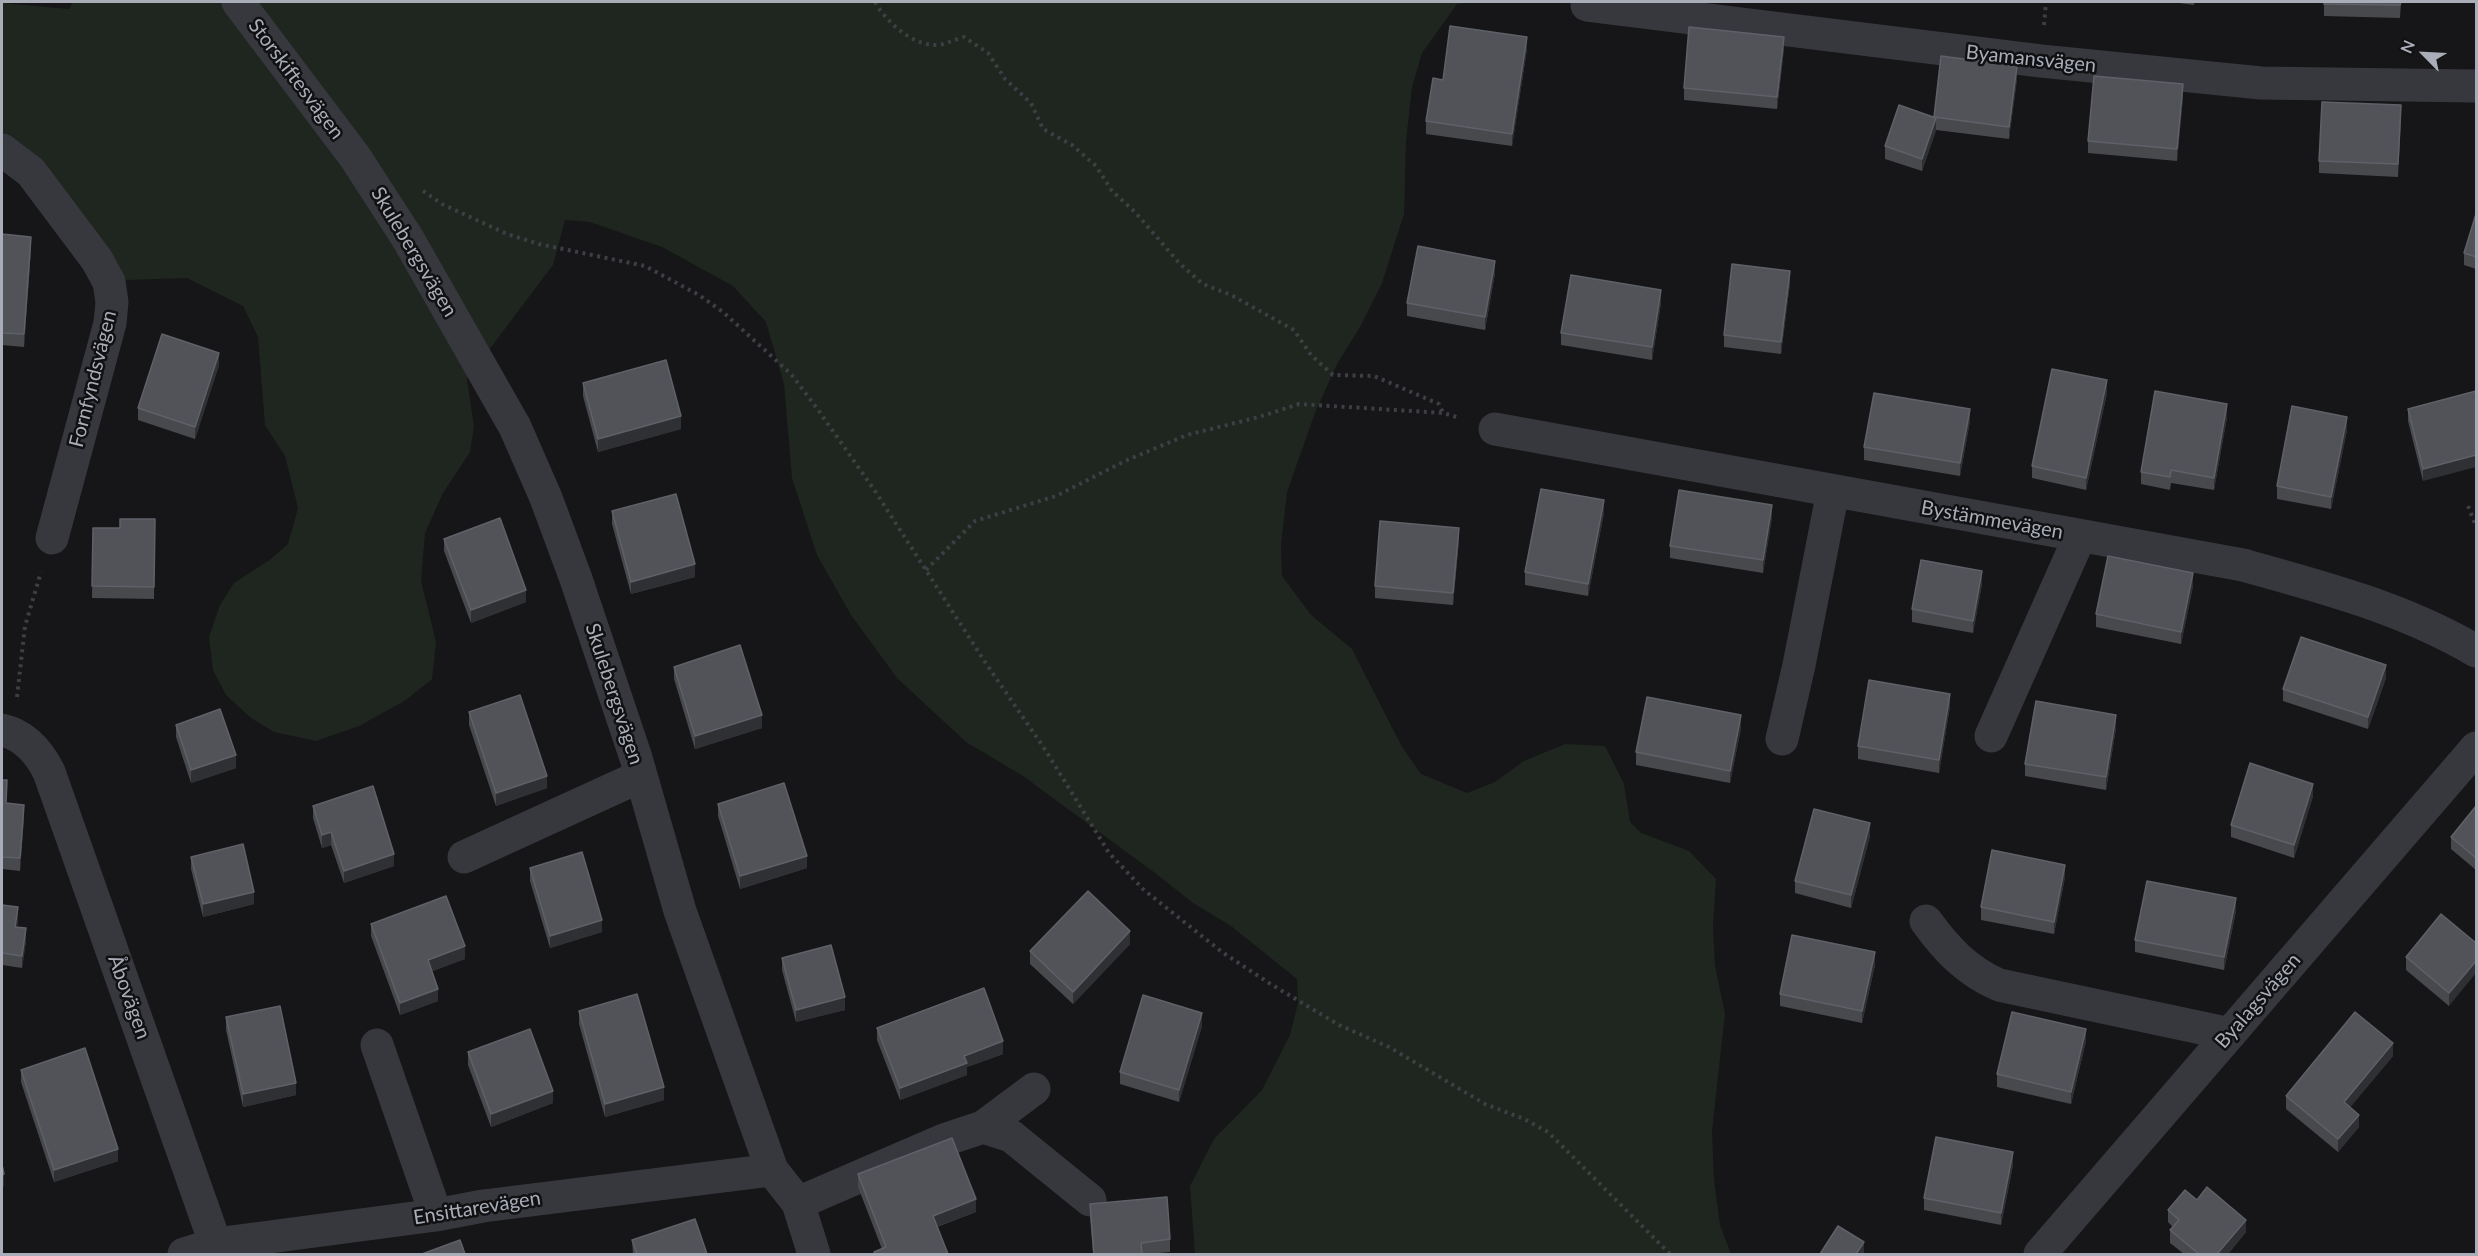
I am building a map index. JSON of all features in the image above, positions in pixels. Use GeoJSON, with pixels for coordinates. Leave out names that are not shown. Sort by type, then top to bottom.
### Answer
{"type":"FeatureCollection","features":[{"type":"Feature","properties":{"kind":"street","name":"Storskiftesvägen"},"geometry":{"type":"LineString","coordinates":[[238,2],[355,157]]}},
{"type":"Feature","properties":{"kind":"street","name":"Byamansvägen"},"geometry":{"type":"LineString","coordinates":[[1587,5],[2041,61],[2261,83],[2476,86]]}},
{"type":"Feature","properties":{"kind":"street","name":"Fornfyndsvägen"},"geometry":{"type":"LineString","coordinates":[[2,150],[31,172],[97,260],[109,282],[112,302],[110,323],[52,538]]}},
{"type":"Feature","properties":{"kind":"street","name":"Skulebergsvägen"},"geometry":{"type":"LineString","coordinates":[[355,157],[426,269],[515,427],[546,498],[576,579],[641,776],[680,911],[772,1170],[798,1203],[814,1254]]}},
{"type":"Feature","properties":{"kind":"street","name":"Bystämmevägen"},"geometry":{"type":"LineString","coordinates":[[1496,429],[2243,565],[2318,586],[2389,610],[2455,639],[2476,651]]}},
{"type":"Feature","properties":{"kind":"street"},"geometry":{"type":"LineString","coordinates":[[1782,739],[1802,653],[1833,491]]}},
{"type":"Feature","properties":{"kind":"street"},"geometry":{"type":"LineString","coordinates":[[1991,736],[2080,536]]}},
{"type":"Feature","properties":{"kind":"street","name":"Åbovägen"},"geometry":{"type":"LineString","coordinates":[[14,736],[41,756],[49,772],[218,1249]]}},
{"type":"Feature","properties":{"kind":"street","name":"Byalagsvägen"},"geometry":{"type":"LineString","coordinates":[[2040,1254],[2476,748]]}},
{"type":"Feature","properties":{"kind":"street"},"geometry":{"type":"LineString","coordinates":[[464,857],[641,776]]}},
{"type":"Feature","properties":{"kind":"street"},"geometry":{"type":"LineString","coordinates":[[1926,921],[1963,965],[1999,985],[2230,1034]]}},
{"type":"Feature","properties":{"kind":"street"},"geometry":{"type":"LineString","coordinates":[[377,1045],[436,1215]]}},
{"type":"Feature","properties":{"kind":"street"},"geometry":{"type":"LineString","coordinates":[[798,1203],[944,1140],[983,1127],[1034,1089]]}},
{"type":"Feature","properties":{"kind":"street"},"geometry":{"type":"LineString","coordinates":[[983,1127],[1011,1136],[1090,1200]]}},
{"type":"Feature","properties":{"kind":"street","name":"Ensittarevägen"},"geometry":{"type":"LineString","coordinates":[[184,1254],[483,1206],[772,1170]]}},
{"type":"Feature","properties":{"kind":"path"},"geometry":{"type":"LineString","coordinates":[[874,2],[883,16],[907,36],[934,45],[964,37],[988,53],[1005,80],[1031,104],[1043,129],[1072,145],[1096,166],[1112,191],[1135,212],[1180,264],[1203,284],[1231,295],[1294,330],[1311,355],[1333,375],[1374,376],[1439,404],[1443,413]]}},
{"type":"Feature","properties":{"kind":"path"},"geometry":{"type":"LineString","coordinates":[[423,191],[442,204],[507,234],[539,244],[645,266],[699,294],[723,312],[791,374],[875,491],[1046,751],[1109,853],[1144,890],[1222,952],[1339,1025],[1389,1047],[1485,1104],[1524,1119],[1548,1132],[1670,1254]]}},
{"type":"Feature","properties":{"kind":"path"},"geometry":{"type":"LineString","coordinates":[[926,570],[975,521],[1056,496],[1125,461],[1187,435],[1259,417],[1299,404],[1443,413],[1496,429]]}},
{"type":"Feature","properties":{"kind":"path"},"geometry":{"type":"LineString","coordinates":[[2468,506],[2476,526]]}},
{"type":"Feature","properties":{"kind":"path"},"geometry":{"type":"LineString","coordinates":[[14,736],[25,626],[52,538]]}},
{"type":"Feature","properties":{"kind":"shaded area"},"geometry":{"type":"Polygon","coordinates":[[[73,2],[1476,2],[1457,4],[1422,53],[1412,87],[1406,141],[1404,214],[1382,283],[1360,327],[1337,364],[1315,413],[1287,492],[1281,545],[1282,576],[1311,615],[1352,649],[1402,747],[1421,774],[1467,793],[1495,782],[1524,761],[1565,744],[1605,746],[1624,784],[1630,822],[1641,833],[1689,851],[1716,879],[1713,926],[1715,966],[1725,1013],[1712,1131],[1714,1180],[1720,1225],[1731,1254],[1195,1254],[1190,1186],[1214,1139],[1262,1090],[1290,1035],[1298,1003],[1297,979],[1231,926],[1193,903],[1023,776],[966,742],[897,678],[851,615],[817,555],[792,478],[784,384],[766,322],[733,286],[662,247],[590,222],[565,220],[553,265],[467,379],[474,427],[470,452],[443,493],[425,533],[421,581],[436,642],[432,679],[406,700],[359,726],[316,741],[274,732],[251,718],[226,695],[213,670],[209,637],[220,605],[234,583],[271,559],[288,544],[298,508],[285,456],[265,425],[258,337],[243,306],[187,278],[126,280],[93,249],[2,139],[2,3],[69,9],[73,2]]]}},
{"type":"Feature","properties":{"kind":"building"},"geometry":{"type":"Polygon","coordinates":[[[2324,2],[2401,2],[2400,5],[2324,4],[2324,2]]]}},
{"type":"Feature","properties":{"kind":"building"},"geometry":{"type":"Polygon","coordinates":[[[1450,26],[1527,37],[1512,134],[1426,121],[1433,78],[1443,80],[1450,26]]]}},
{"type":"Feature","properties":{"kind":"building"},"geometry":{"type":"Polygon","coordinates":[[[1689,27],[1784,37],[1777,97],[1684,88],[1689,27]]]}},
{"type":"Feature","properties":{"kind":"building"},"geometry":{"type":"Polygon","coordinates":[[[1941,56],[2017,66],[2009,127],[1934,117],[1941,56]]]}},
{"type":"Feature","properties":{"kind":"building"},"geometry":{"type":"Polygon","coordinates":[[[2094,76],[2183,84],[2177,149],[2088,141],[2094,76]]]}},
{"type":"Feature","properties":{"kind":"building"},"geometry":{"type":"Polygon","coordinates":[[[2322,102],[2401,105],[2398,164],[2319,161],[2322,102]]]}},
{"type":"Feature","properties":{"kind":"building"},"geometry":{"type":"Polygon","coordinates":[[[1899,105],[1936,118],[1922,159],[1885,146],[1899,105]]]}},
{"type":"Feature","properties":{"kind":"building"},"geometry":{"type":"Polygon","coordinates":[[[2476,214],[2476,257],[2464,253],[2476,214]]]}},
{"type":"Feature","properties":{"kind":"building"},"geometry":{"type":"Polygon","coordinates":[[[2,234],[31,237],[24,334],[2,333],[2,234]]]}},
{"type":"Feature","properties":{"kind":"building"},"geometry":{"type":"Polygon","coordinates":[[[1418,246],[1495,261],[1485,317],[1407,303],[1418,246]]]}},
{"type":"Feature","properties":{"kind":"building"},"geometry":{"type":"Polygon","coordinates":[[[1732,264],[1790,271],[1781,342],[1724,335],[1732,264]]]}},
{"type":"Feature","properties":{"kind":"building"},"geometry":{"type":"Polygon","coordinates":[[[1571,275],[1661,290],[1652,347],[1561,333],[1571,275]]]}},
{"type":"Feature","properties":{"kind":"building"},"geometry":{"type":"Polygon","coordinates":[[[162,334],[219,353],[195,427],[138,408],[162,334]]]}},
{"type":"Feature","properties":{"kind":"building"},"geometry":{"type":"Polygon","coordinates":[[[666,360],[681,416],[598,439],[583,383],[666,360]]]}},
{"type":"Feature","properties":{"kind":"building"},"geometry":{"type":"Polygon","coordinates":[[[2052,369],[2107,380],[2086,478],[2032,466],[2052,369]]]}},
{"type":"Feature","properties":{"kind":"building"},"geometry":{"type":"Polygon","coordinates":[[[2155,391],[2227,404],[2214,478],[2171,470],[2170,477],[2141,472],[2155,391]]]}},
{"type":"Feature","properties":{"kind":"building"},"geometry":{"type":"Polygon","coordinates":[[[2476,391],[2476,455],[2423,469],[2408,409],[2476,391]]]}},
{"type":"Feature","properties":{"kind":"building"},"geometry":{"type":"Polygon","coordinates":[[[1874,393],[1970,409],[1960,463],[1864,447],[1874,393]]]}},
{"type":"Feature","properties":{"kind":"building"},"geometry":{"type":"Polygon","coordinates":[[[2292,406],[2347,417],[2331,497],[2277,486],[2292,406]]]}},
{"type":"Feature","properties":{"kind":"building"},"geometry":{"type":"Polygon","coordinates":[[[1541,489],[1604,500],[1588,584],[1525,572],[1541,489]]]}},
{"type":"Feature","properties":{"kind":"building"},"geometry":{"type":"Polygon","coordinates":[[[1679,490],[1772,505],[1763,560],[1670,546],[1679,490]]]}},
{"type":"Feature","properties":{"kind":"building"},"geometry":{"type":"Polygon","coordinates":[[[676,494],[695,564],[631,582],[612,511],[676,494]]]}},
{"type":"Feature","properties":{"kind":"building"},"geometry":{"type":"Polygon","coordinates":[[[500,518],[526,590],[471,610],[444,539],[500,518]]]}},
{"type":"Feature","properties":{"kind":"building"},"geometry":{"type":"Polygon","coordinates":[[[120,519],[155,519],[154,587],[92,586],[93,528],[120,528],[120,519]]]}},
{"type":"Feature","properties":{"kind":"building"},"geometry":{"type":"Polygon","coordinates":[[[1380,521],[1459,528],[1453,593],[1375,586],[1380,521]]]}},
{"type":"Feature","properties":{"kind":"building"},"geometry":{"type":"Polygon","coordinates":[[[2108,556],[2193,573],[2181,632],[2096,614],[2108,556]]]}},
{"type":"Feature","properties":{"kind":"building"},"geometry":{"type":"Polygon","coordinates":[[[1921,560],[1982,571],[1973,621],[1912,609],[1921,560]]]}},
{"type":"Feature","properties":{"kind":"building"},"geometry":{"type":"Polygon","coordinates":[[[2301,637],[2386,665],[2368,717],[2283,689],[2301,637]]]}},
{"type":"Feature","properties":{"kind":"building"},"geometry":{"type":"Polygon","coordinates":[[[740,645],[762,715],[695,736],[674,667],[740,645]]]}},
{"type":"Feature","properties":{"kind":"building"},"geometry":{"type":"Polygon","coordinates":[[[1869,680],[1950,694],[1939,760],[1858,746],[1869,680]]]}},
{"type":"Feature","properties":{"kind":"building"},"geometry":{"type":"Polygon","coordinates":[[[520,695],[547,776],[496,793],[469,712],[520,695]]]}},
{"type":"Feature","properties":{"kind":"building"},"geometry":{"type":"Polygon","coordinates":[[[1647,697],[1741,715],[1730,771],[1636,752],[1647,697]]]}},
{"type":"Feature","properties":{"kind":"building"},"geometry":{"type":"Polygon","coordinates":[[[2036,701],[2116,715],[2106,777],[2025,764],[2036,701]]]}},
{"type":"Feature","properties":{"kind":"building"},"geometry":{"type":"Polygon","coordinates":[[[220,709],[236,755],[191,770],[176,725],[220,709]]]}},
{"type":"Feature","properties":{"kind":"building"},"geometry":{"type":"Polygon","coordinates":[[[2250,763],[2313,784],[2294,845],[2231,825],[2250,763]]]}},
{"type":"Feature","properties":{"kind":"building"},"geometry":{"type":"Polygon","coordinates":[[[2,780],[7,780],[6,803],[24,805],[20,858],[2,857],[2,780]]]}},
{"type":"Feature","properties":{"kind":"building"},"geometry":{"type":"Polygon","coordinates":[[[784,783],[807,856],[740,876],[718,804],[784,783]]]}},
{"type":"Feature","properties":{"kind":"building"},"geometry":{"type":"Polygon","coordinates":[[[373,786],[394,854],[344,871],[331,832],[322,835],[313,806],[373,786]]]}},
{"type":"Feature","properties":{"kind":"building"},"geometry":{"type":"Polygon","coordinates":[[[2476,806],[2476,858],[2451,837],[2476,806]]]}},
{"type":"Feature","properties":{"kind":"building"},"geometry":{"type":"Polygon","coordinates":[[[1814,809],[1870,823],[1851,895],[1795,881],[1814,809]]]}},
{"type":"Feature","properties":{"kind":"building"},"geometry":{"type":"Polygon","coordinates":[[[243,844],[254,892],[203,904],[191,857],[243,844]]]}},
{"type":"Feature","properties":{"kind":"building"},"geometry":{"type":"Polygon","coordinates":[[[1992,850],[2065,865],[2054,922],[1981,907],[1992,850]]]}},
{"type":"Feature","properties":{"kind":"building"},"geometry":{"type":"Polygon","coordinates":[[[582,852],[602,920],[550,936],[530,868],[582,852]]]}},
{"type":"Feature","properties":{"kind":"building"},"geometry":{"type":"Polygon","coordinates":[[[2147,881],[2236,898],[2224,957],[2135,940],[2147,881]]]}},
{"type":"Feature","properties":{"kind":"building"},"geometry":{"type":"Polygon","coordinates":[[[1088,891],[1130,931],[1073,992],[1030,951],[1088,891]]]}},
{"type":"Feature","properties":{"kind":"building"},"geometry":{"type":"Polygon","coordinates":[[[446,896],[465,946],[428,960],[438,989],[400,1003],[371,924],[446,896]]]}},
{"type":"Feature","properties":{"kind":"building"},"geometry":{"type":"Polygon","coordinates":[[[2,905],[18,907],[15,927],[26,928],[22,956],[2,953],[2,905]]]}},
{"type":"Feature","properties":{"kind":"building"},"geometry":{"type":"Polygon","coordinates":[[[2441,914],[2476,943],[2476,961],[2449,993],[2406,957],[2441,914]]]}},
{"type":"Feature","properties":{"kind":"building"},"geometry":{"type":"Polygon","coordinates":[[[1792,935],[1875,952],[1862,1011],[1780,994],[1792,935]]]}},
{"type":"Feature","properties":{"kind":"building"},"geometry":{"type":"Polygon","coordinates":[[[831,945],[845,997],[796,1010],[782,958],[831,945]]]}},
{"type":"Feature","properties":{"kind":"building"},"geometry":{"type":"Polygon","coordinates":[[[984,988],[1003,1041],[964,1056],[967,1063],[900,1088],[877,1028],[984,988]]]}},
{"type":"Feature","properties":{"kind":"building"},"geometry":{"type":"Polygon","coordinates":[[[637,994],[664,1087],[605,1104],[579,1011],[637,994]]]}},
{"type":"Feature","properties":{"kind":"building"},"geometry":{"type":"Polygon","coordinates":[[[1143,995],[1202,1013],[1179,1090],[1120,1072],[1143,995]]]}},
{"type":"Feature","properties":{"kind":"building"},"geometry":{"type":"Polygon","coordinates":[[[280,1006],[296,1083],[243,1094],[226,1017],[280,1006]]]}},
{"type":"Feature","properties":{"kind":"building"},"geometry":{"type":"Polygon","coordinates":[[[2012,1012],[2086,1029],[2071,1092],[1997,1074],[2012,1012]]]}},
{"type":"Feature","properties":{"kind":"building"},"geometry":{"type":"Polygon","coordinates":[[[2355,1012],[2393,1043],[2344,1102],[2359,1115],[2338,1139],[2286,1096],[2355,1012]]]}},
{"type":"Feature","properties":{"kind":"building"},"geometry":{"type":"Polygon","coordinates":[[[530,1029],[553,1091],[491,1114],[468,1052],[530,1029]]]}},
{"type":"Feature","properties":{"kind":"building"},"geometry":{"type":"Polygon","coordinates":[[[85,1048],[118,1149],[54,1170],[21,1070],[85,1048]]]}},
{"type":"Feature","properties":{"kind":"building"},"geometry":{"type":"Polygon","coordinates":[[[1936,1137],[2013,1152],[2001,1213],[1924,1198],[1936,1137]]]}},
{"type":"Feature","properties":{"kind":"building"},"geometry":{"type":"Polygon","coordinates":[[[952,1138],[976,1199],[933,1216],[948,1254],[875,1254],[874,1252],[886,1247],[858,1174],[952,1138]]]}},
{"type":"Feature","properties":{"kind":"building"},"geometry":{"type":"Polygon","coordinates":[[[2207,1187],[2246,1220],[2217,1254],[2199,1254],[2170,1230],[2179,1220],[2168,1210],[2185,1190],[2197,1200],[2207,1187]]]}},
{"type":"Feature","properties":{"kind":"building"},"geometry":{"type":"Polygon","coordinates":[[[1167,1197],[1170,1239],[1141,1243],[1142,1254],[1094,1254],[1090,1204],[1167,1197]]]}},
{"type":"Feature","properties":{"kind":"building"},"geometry":{"type":"Polygon","coordinates":[[[695,1219],[707,1254],[637,1254],[632,1240],[695,1219]]]}},
{"type":"Feature","properties":{"kind":"building"},"geometry":{"type":"Polygon","coordinates":[[[1838,1226],[1864,1242],[1856,1254],[1820,1254],[1838,1226]]]}},
{"type":"Feature","properties":{"kind":"building"},"geometry":{"type":"Polygon","coordinates":[[[460,1240],[465,1254],[422,1254],[460,1240]]]}}]}
